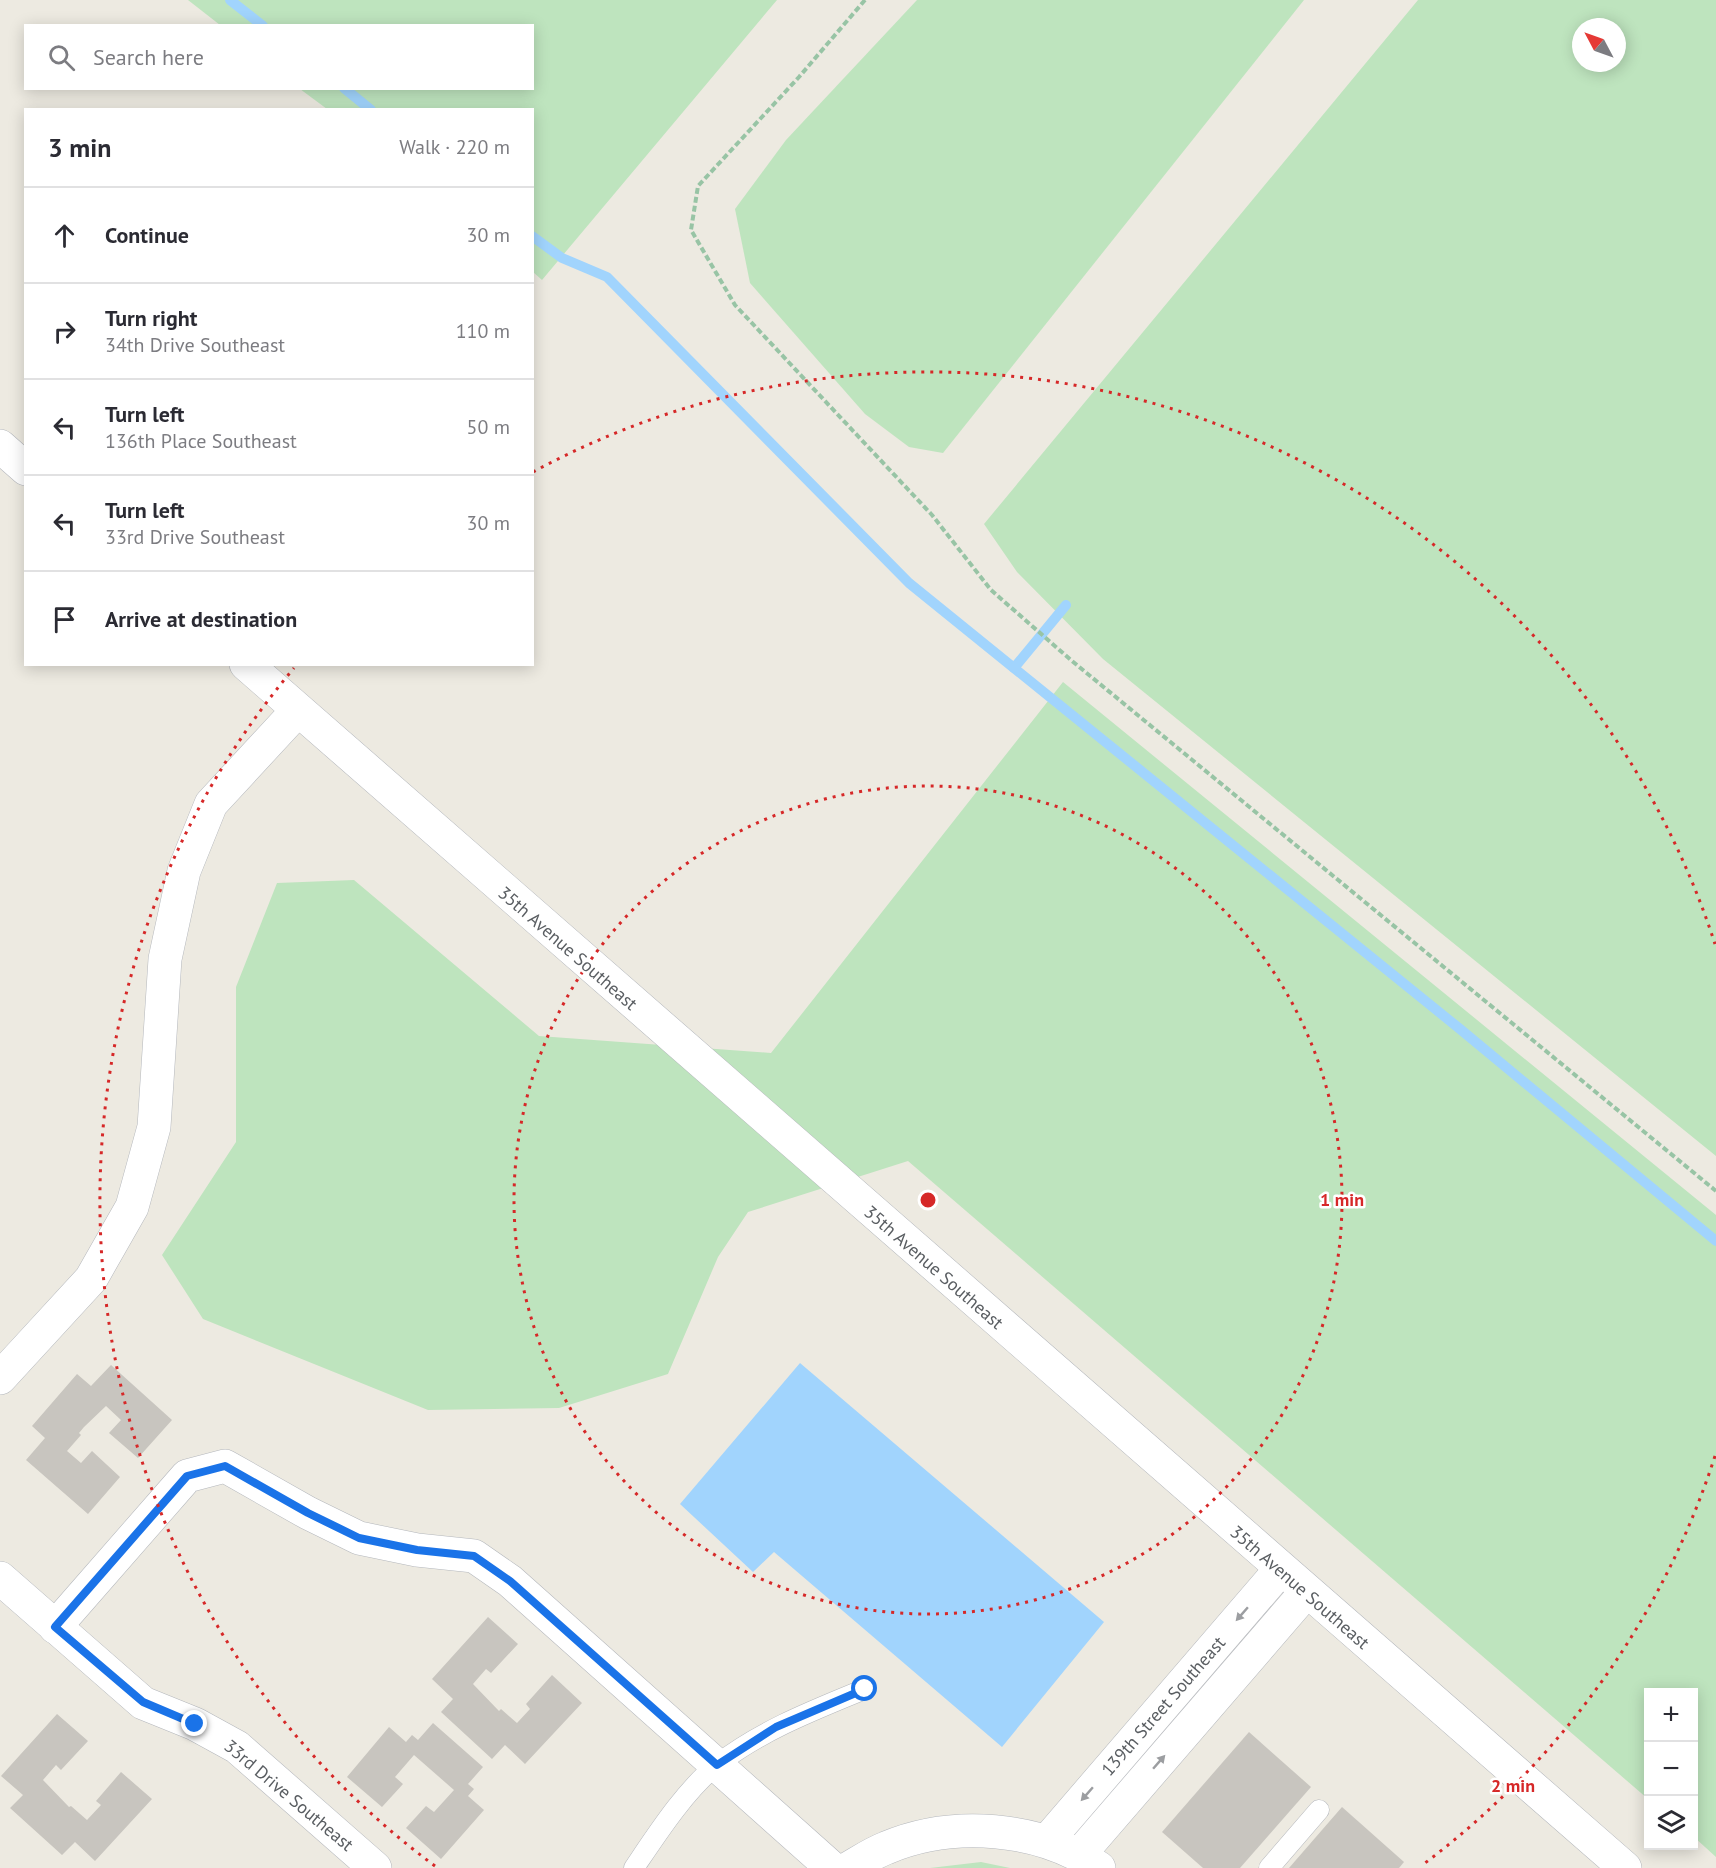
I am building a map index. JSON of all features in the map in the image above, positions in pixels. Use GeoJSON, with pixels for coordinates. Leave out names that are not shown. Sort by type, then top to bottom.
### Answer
{"type":"FeatureCollection","features":[{"type":"Feature","properties":{"kind":"street"},"geometry":{"type":"LineString","coordinates":[[0,446],[24,467]]}},
{"type":"Feature","properties":{"kind":"street","name":"35th Avenue Southeast"},"geometry":{"type":"LineString","coordinates":[[248,666],[1280,1570],[1625,1868]]}},
{"type":"Feature","properties":{"kind":"street"},"geometry":{"type":"LineString","coordinates":[[0,1378],[91,1279],[132,1207],[154,1127],[165,959],[184,871],[210,804],[297,711]]}},
{"type":"Feature","properties":{"kind":"street"},"geometry":{"type":"LineString","coordinates":[[55,1627],[187,1476],[225,1466],[308,1513],[359,1538],[417,1550],[474,1556],[510,1581],[832,1868]]}},
{"type":"Feature","properties":{"kind":"street","name":"139th Street Southeast"},"geometry":{"type":"LineString","coordinates":[[1047,1841],[1280,1570]]}},
{"type":"Feature","properties":{"kind":"street","name":"33rd Drive Southeast"},"geometry":{"type":"LineString","coordinates":[[0,1578],[143,1702],[195,1724],[237,1747],[375,1868]]}},
{"type":"Feature","properties":{"kind":"street","name":"139th Street Southeast"},"geometry":{"type":"LineString","coordinates":[[1090,1861],[1306,1592]]}},
{"type":"Feature","properties":{"kind":"street"},"geometry":{"type":"LineString","coordinates":[[849,1868],[886,1848],[939,1834],[993,1831],[1047,1841],[1090,1861]]}},
{"type":"Feature","properties":{"kind":"lane"},"geometry":{"type":"LineString","coordinates":[[634,1868],[667,1819],[717,1765],[776,1727],[865,1689]]}},
{"type":"Feature","properties":{"kind":"lane"},"geometry":{"type":"LineString","coordinates":[[1269,1868],[1319,1810]]}},
{"type":"Feature","properties":{"kind":"path"},"geometry":{"type":"LineString","coordinates":[[865,0],[799,77],[698,186],[690,230],[735,305],[932,515],[991,590],[1072,661],[1716,1191]]}},
{"type":"Feature","properties":{"kind":"green space"},"geometry":{"type":"Polygon","coordinates":[[[188,0],[777,0],[542,280],[534,273],[534,108],[326,108],[301,90],[534,90],[534,24],[219,24],[188,0]]]}},
{"type":"Feature","properties":{"kind":"green space"},"geometry":{"type":"Polygon","coordinates":[[[917,0],[1304,0],[943,453],[909,447],[865,414],[750,283],[735,209],[786,140],[917,0]]]}},
{"type":"Feature","properties":{"kind":"green space"},"geometry":{"type":"Polygon","coordinates":[[[1418,0],[1716,0],[1716,1156],[1103,659],[1017,572],[984,524],[1418,0]]]}},
{"type":"Feature","properties":{"kind":"green space"},"geometry":{"type":"Polygon","coordinates":[[[1063,682],[1716,1215],[1716,1857],[1698,1841],[1698,1688],[1644,1688],[1644,1796],[908,1161],[748,1212],[718,1257],[668,1374],[559,1408],[428,1410],[203,1319],[162,1255],[236,1142],[236,987],[277,883],[354,880],[539,1036],[771,1053],[1063,682]]]}},
{"type":"Feature","properties":{"kind":"green space"},"geometry":{"type":"Polygon","coordinates":[[[981,1862],[1010,1868],[930,1868],[981,1862]]]}},
{"type":"Feature","properties":{"kind":"water"},"geometry":{"type":"Polygon","coordinates":[[[800,1363],[1104,1622],[1002,1747],[774,1552],[753,1572],[680,1504],[800,1363]]]}},
{"type":"Feature","properties":{"kind":"building"},"geometry":{"type":"Polygon","coordinates":[[[111,1365],[172,1420],[138,1458],[109,1433],[121,1420],[106,1406],[84,1427],[79,1433],[81,1435],[67,1451],[81,1463],[92,1451],[120,1477],[88,1514],[26,1460],[45,1438],[32,1426],[77,1374],[91,1386],[111,1365]]]}},
{"type":"Feature","properties":{"kind":"building"},"geometry":{"type":"Polygon","coordinates":[[[488,1617],[518,1644],[491,1673],[486,1669],[473,1684],[499,1711],[501,1709],[517,1723],[530,1709],[526,1704],[552,1675],[582,1703],[525,1764],[505,1745],[492,1759],[441,1712],[453,1699],[432,1679],[488,1617]]]}},
{"type":"Feature","properties":{"kind":"building"},"geometry":{"type":"Polygon","coordinates":[[[57,1714],[88,1741],[61,1770],[56,1765],[43,1780],[69,1807],[71,1806],[87,1820],[101,1805],[96,1801],[121,1772],[152,1799],[95,1861],[75,1842],[62,1855],[10,1808],[23,1795],[1,1776],[57,1714]]]}},
{"type":"Feature","properties":{"kind":"building"},"geometry":{"type":"Polygon","coordinates":[[[433,1723],[483,1767],[468,1784],[474,1789],[468,1796],[484,1810],[441,1859],[406,1828],[426,1806],[434,1812],[454,1790],[414,1755],[395,1777],[403,1784],[382,1807],[347,1777],[389,1727],[406,1742],[412,1735],[418,1740],[433,1723]]]}},
{"type":"Feature","properties":{"kind":"building"},"geometry":{"type":"Polygon","coordinates":[[[1249,1732],[1311,1787],[1240,1868],[1203,1868],[1162,1832],[1249,1732]]]}},
{"type":"Feature","properties":{"kind":"building"},"geometry":{"type":"Polygon","coordinates":[[[1342,1807],[1404,1862],[1399,1868],[1289,1868],[1342,1807]]]}},
{"type":"Feature","properties":{"kind":"waterway"},"geometry":{"type":"LineString","coordinates":[[230,0],[260,24]]}},
{"type":"Feature","properties":{"kind":"waterway"},"geometry":{"type":"LineString","coordinates":[[346,90],[369,108]]}},
{"type":"Feature","properties":{"kind":"waterway"},"geometry":{"type":"LineString","coordinates":[[534,237],[562,258],[607,277],[909,583],[1460,1029],[1716,1241]]}},
{"type":"Feature","properties":{"kind":"waterway"},"geometry":{"type":"LineString","coordinates":[[1014,668],[1066,605]]}},
{"type":"Feature","properties":{"kind":"route"},"geometry":{"type":"LineString","coordinates":[[195,1724],[143,1702],[55,1627],[187,1476],[225,1466],[308,1513],[359,1538],[417,1550],[474,1556],[510,1581],[717,1765],[776,1727],[865,1689]]}}]}
